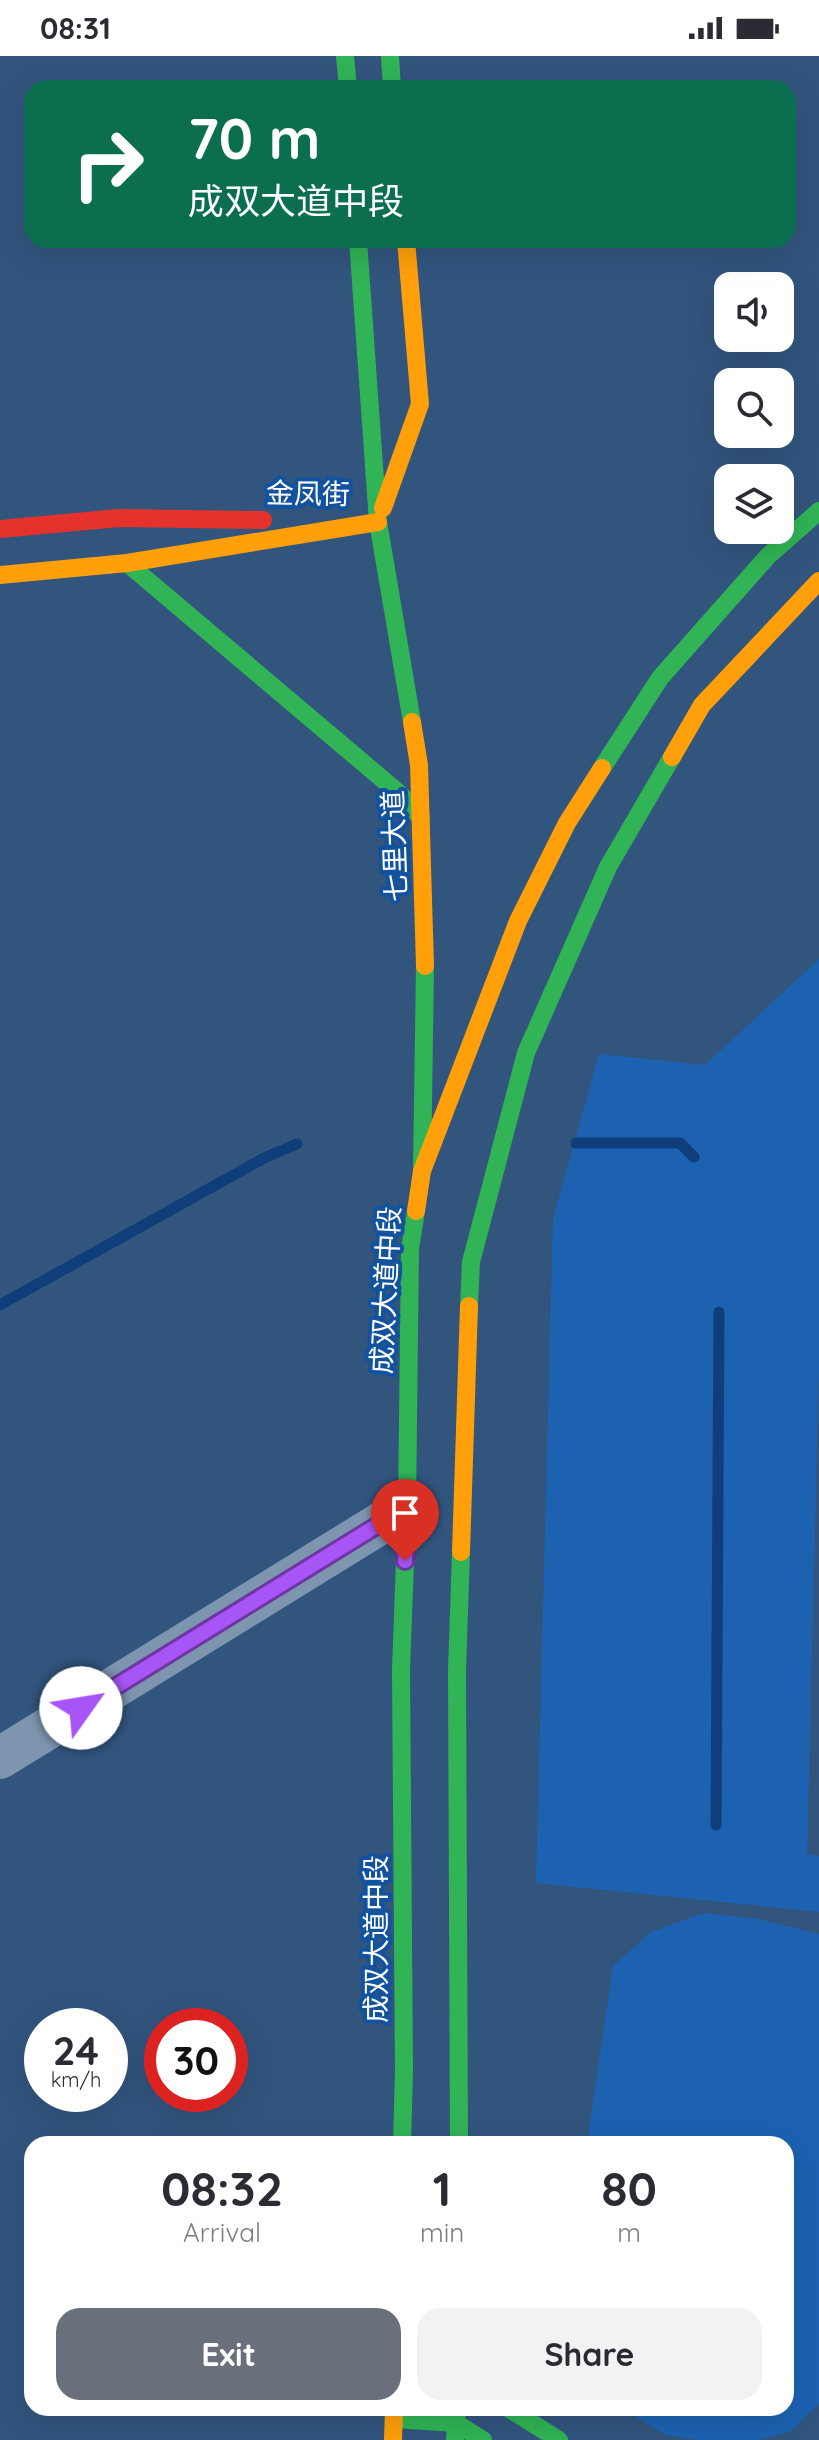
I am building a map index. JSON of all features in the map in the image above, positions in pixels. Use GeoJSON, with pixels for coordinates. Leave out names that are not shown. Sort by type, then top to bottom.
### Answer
{"type":"FeatureCollection","features":[{"type":"Feature","properties":{"kind":"main road"},"geometry":{"type":"LineString","coordinates":[[345,56],[347,80]]}},
{"type":"Feature","properties":{"kind":"main road"},"geometry":{"type":"LineString","coordinates":[[390,56],[392,80]]}},
{"type":"Feature","properties":{"kind":"main road","name":"七里大道"},"geometry":{"type":"LineString","coordinates":[[359,248],[378,522],[419,765],[425,933],[422,1171]]}},
{"type":"Feature","properties":{"kind":"main road","name":"七里大道"},"geometry":{"type":"LineString","coordinates":[[378,522],[420,404],[407,248]]}},
{"type":"Feature","properties":{"kind":"main road","name":"成双大道中段"},"geometry":{"type":"LineString","coordinates":[[402,2136],[401,1670],[407,1507],[410,1249],[422,1171],[518,921],[567,823],[660,678],[768,556],[819,511]]}},
{"type":"Feature","properties":{"kind":"main road","name":"金凤街"},"geometry":{"type":"LineString","coordinates":[[0,529],[119,518],[378,522]]}},
{"type":"Feature","properties":{"kind":"main road","name":"金凤街"},"geometry":{"type":"LineString","coordinates":[[0,575],[127,563],[378,522]]}},
{"type":"Feature","properties":{"kind":"main road"},"geometry":{"type":"LineString","coordinates":[[127,563],[400,794],[421,818]]}},
{"type":"Feature","properties":{"kind":"main road"},"geometry":{"type":"LineString","coordinates":[[459,2136],[457,1671],[471,1262],[526,1053],[608,867],[702,705],[819,581]]}},
{"type":"Feature","properties":{"kind":"main road"},"geometry":{"type":"LineString","coordinates":[[393,2440],[394,2416]]}},
{"type":"Feature","properties":{"kind":"main road"},"geometry":{"type":"LineString","coordinates":[[406,2416],[456,2424],[483,2440]]}},
{"type":"Feature","properties":{"kind":"main road"},"geometry":{"type":"LineString","coordinates":[[521,2416],[559,2440]]}},
{"type":"Feature","properties":{"kind":"street"},"geometry":{"type":"LineString","coordinates":[[0,1758],[407,1507]]}},
{"type":"Feature","properties":{"kind":"shaded area"},"geometry":{"type":"Polygon","coordinates":[[[819,959],[819,1365],[807,1854],[819,1856],[819,1912],[536,1883],[553,1219],[599,1054],[705,1065],[819,959]]]}},
{"type":"Feature","properties":{"kind":"shaded area"},"geometry":{"type":"Polygon","coordinates":[[[703,1913],[758,1919],[819,1934],[819,2404],[791,2431],[760,2440],[697,2440],[666,2435],[634,2416],[794,2416],[794,2136],[588,2136],[613,1966],[651,1932],[703,1913]]]}},
{"type":"Feature","properties":{"kind":"waterway"},"geometry":{"type":"LineString","coordinates":[[576,1143],[680,1143],[694,1157]]}},
{"type":"Feature","properties":{"kind":"waterway"},"geometry":{"type":"LineString","coordinates":[[0,1305],[264,1158],[297,1144]]}},
{"type":"Feature","properties":{"kind":"waterway"},"geometry":{"type":"LineString","coordinates":[[716,1825],[719,1312]]}},
{"type":"Feature","properties":{"kind":"traffic: fast"},"geometry":{"type":"LineString","coordinates":[[345,56],[347,80]]}},
{"type":"Feature","properties":{"kind":"traffic: fast"},"geometry":{"type":"LineString","coordinates":[[390,56],[392,80]]}},
{"type":"Feature","properties":{"kind":"traffic: fast"},"geometry":{"type":"LineString","coordinates":[[359,248],[378,522],[412,722]]}},
{"type":"Feature","properties":{"kind":"traffic: fast"},"geometry":{"type":"LineString","coordinates":[[602,768],[660,678],[768,556],[819,511]]}},
{"type":"Feature","properties":{"kind":"traffic: fast"},"geometry":{"type":"LineString","coordinates":[[127,563],[400,794],[421,818]]}},
{"type":"Feature","properties":{"kind":"traffic: fast"},"geometry":{"type":"LineString","coordinates":[[469,1306],[471,1262],[526,1053],[608,867],[672,757]]}},
{"type":"Feature","properties":{"kind":"traffic: fast"},"geometry":{"type":"LineString","coordinates":[[422,1169],[425,966]]}},
{"type":"Feature","properties":{"kind":"traffic: fast"},"geometry":{"type":"LineString","coordinates":[[402,2136],[401,1670],[407,1507],[410,1249],[416,1211]]}},
{"type":"Feature","properties":{"kind":"traffic: fast"},"geometry":{"type":"LineString","coordinates":[[459,2136],[457,1671],[461,1552]]}},
{"type":"Feature","properties":{"kind":"traffic: fast"},"geometry":{"type":"LineString","coordinates":[[455,2440],[456,2416]]}},
{"type":"Feature","properties":{"kind":"traffic: fast"},"geometry":{"type":"LineString","coordinates":[[521,2416],[559,2440]]}},
{"type":"Feature","properties":{"kind":"traffic: fast"},"geometry":{"type":"LineString","coordinates":[[394,2419],[456,2423],[483,2440]]}},
{"type":"Feature","properties":{"kind":"traffic: slow"},"geometry":{"type":"LineString","coordinates":[[383,508],[420,404],[407,248]]}},
{"type":"Feature","properties":{"kind":"traffic: slow"},"geometry":{"type":"LineString","coordinates":[[0,575],[127,563],[378,522]]}},
{"type":"Feature","properties":{"kind":"traffic: slow"},"geometry":{"type":"LineString","coordinates":[[672,757],[702,705],[819,581]]}},
{"type":"Feature","properties":{"kind":"traffic: slow"},"geometry":{"type":"LineString","coordinates":[[412,722],[419,765],[425,966]]}},
{"type":"Feature","properties":{"kind":"traffic: slow"},"geometry":{"type":"LineString","coordinates":[[416,1211],[422,1171],[518,921],[567,823],[602,768]]}},
{"type":"Feature","properties":{"kind":"traffic: slow"},"geometry":{"type":"LineString","coordinates":[[461,1552],[469,1306]]}},
{"type":"Feature","properties":{"kind":"traffic: slow"},"geometry":{"type":"LineString","coordinates":[[393,2440],[394,2416]]}},
{"type":"Feature","properties":{"kind":"traffic: jam"},"geometry":{"type":"LineString","coordinates":[[0,529],[119,518],[263,520]]}},
{"type":"Feature","properties":{"kind":"route"},"geometry":{"type":"LineString","coordinates":[[81,1708],[407,1507],[405,1561]]}}]}
